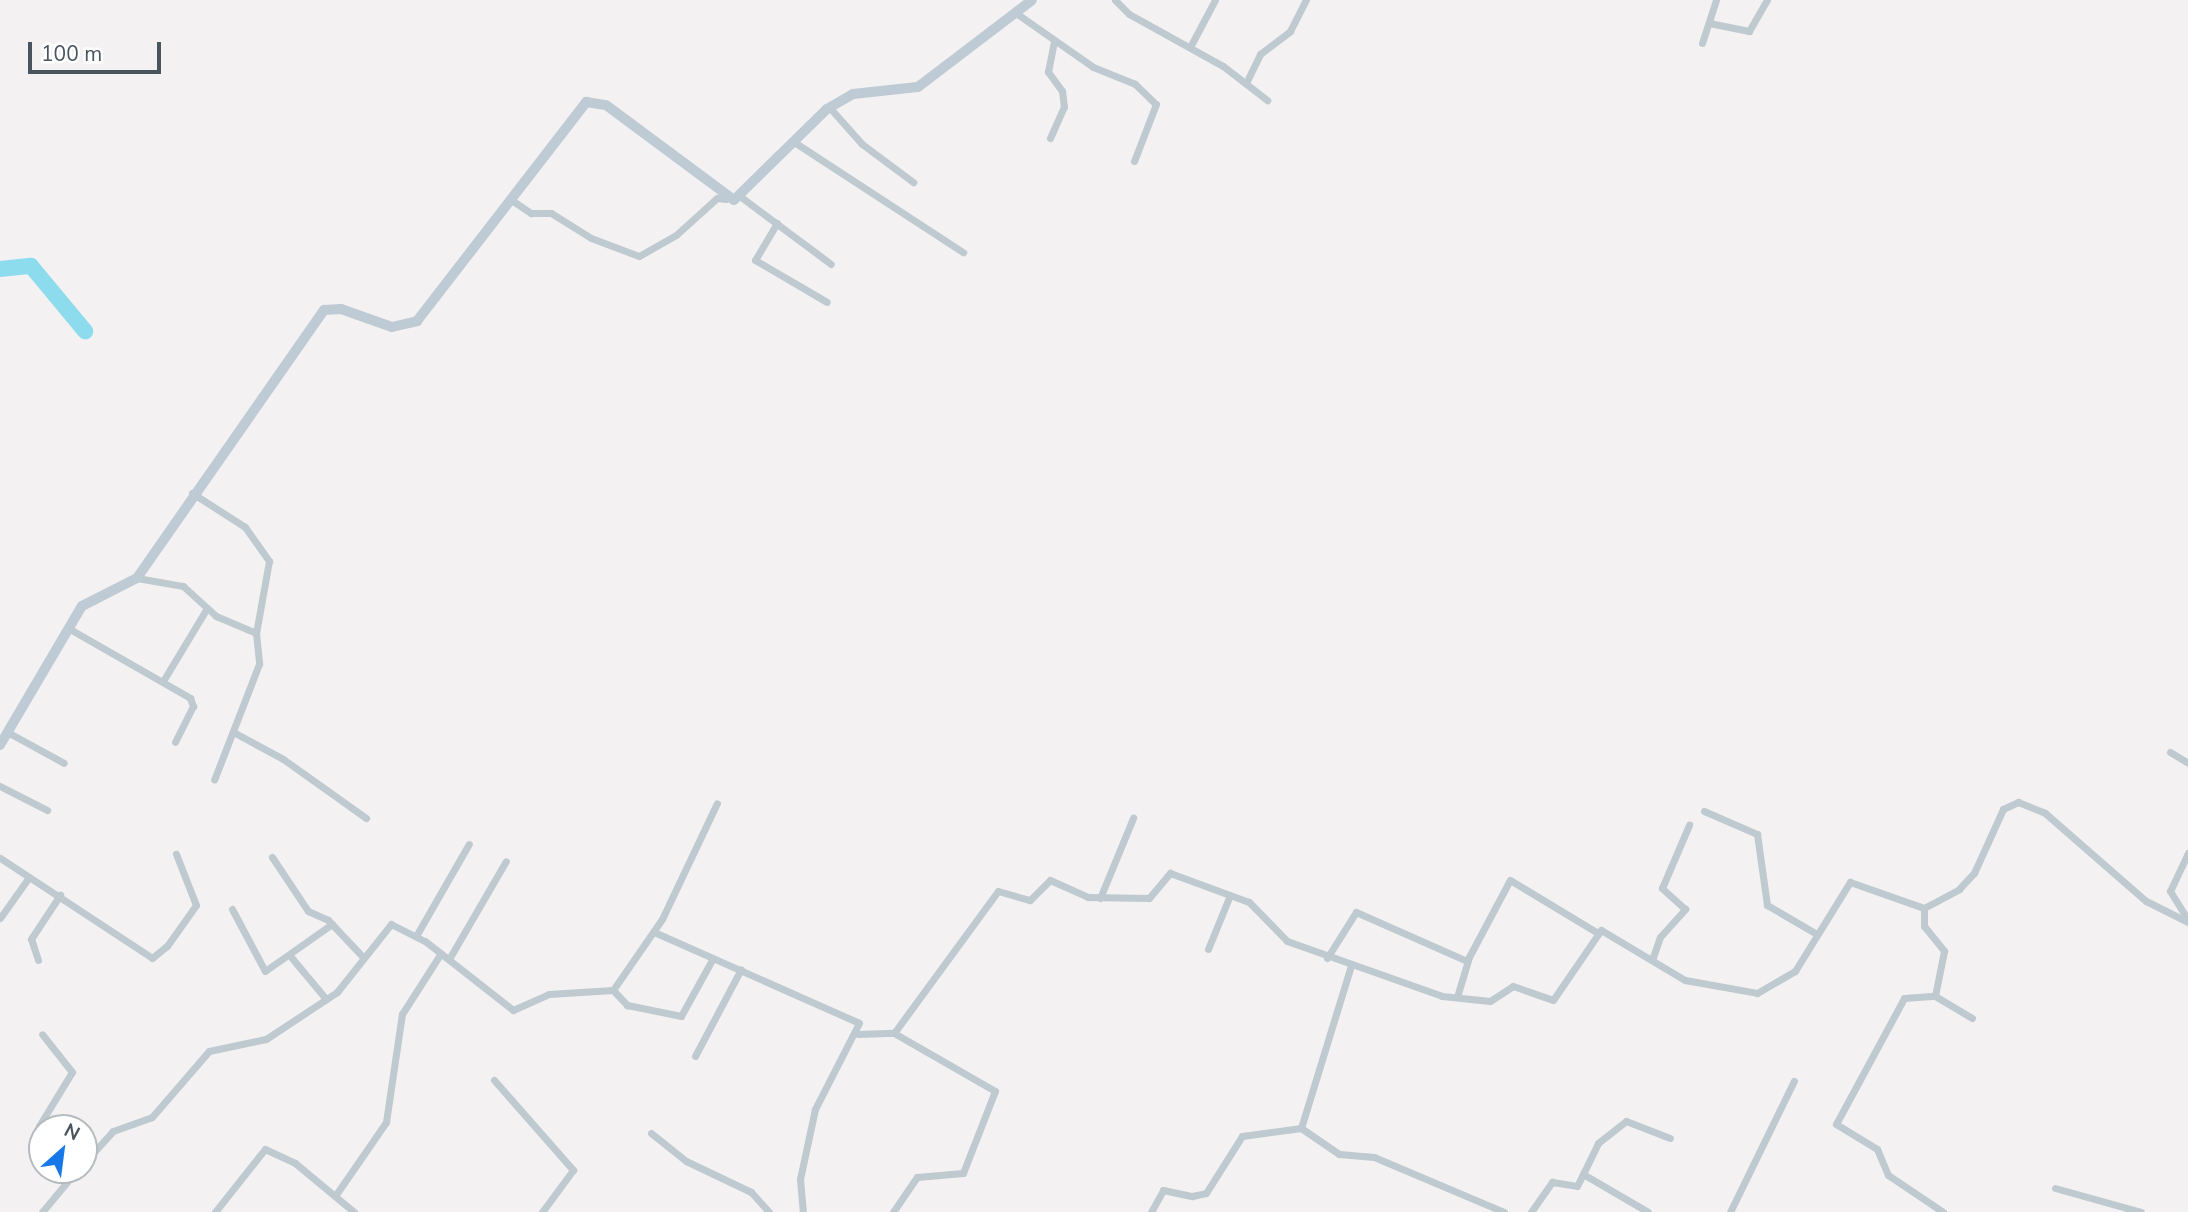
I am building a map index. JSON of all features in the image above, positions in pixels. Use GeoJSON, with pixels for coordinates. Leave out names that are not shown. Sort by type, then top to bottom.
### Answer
{"type":"FeatureCollection","features":[{"type":"Feature","properties":{"kind":"street"},"geometry":{"type":"LineString","coordinates":[[513,201],[531,213],[551,213],[591,238],[639,256],[676,235],[718,198],[741,197],[831,108],[853,94],[918,87],[1032,0]]}},
{"type":"Feature","properties":{"kind":"street"},"geometry":{"type":"LineString","coordinates":[[1115,0],[1129,14],[1190,47],[1267,100]]}},
{"type":"Feature","properties":{"kind":"street"},"geometry":{"type":"LineString","coordinates":[[1190,47],[1215,0]]}},
{"type":"Feature","properties":{"kind":"street"},"geometry":{"type":"LineString","coordinates":[[1246,83],[1260,54],[1290,31],[1306,0]]}},
{"type":"Feature","properties":{"kind":"street"},"geometry":{"type":"LineString","coordinates":[[1702,43],[1716,0]]}},
{"type":"Feature","properties":{"kind":"street"},"geometry":{"type":"LineString","coordinates":[[1709,23],[1749,31],[1767,0]]}},
{"type":"Feature","properties":{"kind":"street"},"geometry":{"type":"LineString","coordinates":[[1016,13],[1054,42],[1135,84],[1156,104],[1134,162]]}},
{"type":"Feature","properties":{"kind":"street"},"geometry":{"type":"LineString","coordinates":[[1050,138],[1064,107],[1062,91],[1048,72],[1054,42]]}},
{"type":"Feature","properties":{"kind":"street"},"geometry":{"type":"LineString","coordinates":[[0,745],[11,734],[68,628],[88,601],[137,578],[191,493],[324,310],[341,309],[392,327],[417,321],[590,100],[628,120],[726,199]]}},
{"type":"Feature","properties":{"kind":"street"},"geometry":{"type":"LineString","coordinates":[[831,108],[862,144],[913,182]]}},
{"type":"Feature","properties":{"kind":"street"},"geometry":{"type":"LineString","coordinates":[[794,142],[963,252]]}},
{"type":"Feature","properties":{"kind":"street"},"geometry":{"type":"LineString","coordinates":[[741,197],[831,264]]}},
{"type":"Feature","properties":{"kind":"street"},"geometry":{"type":"LineString","coordinates":[[777,223],[755,260],[827,302]]}},
{"type":"Feature","properties":{"kind":"street"},"geometry":{"type":"LineString","coordinates":[[191,493],[245,527],[264,550],[268,576],[256,633],[259,664],[235,733],[214,780]]}},
{"type":"Feature","properties":{"kind":"street"},"geometry":{"type":"LineString","coordinates":[[137,578],[183,586],[207,608],[256,633]]}},
{"type":"Feature","properties":{"kind":"street"},"geometry":{"type":"LineString","coordinates":[[163,681],[207,608]]}},
{"type":"Feature","properties":{"kind":"street"},"geometry":{"type":"LineString","coordinates":[[68,628],[163,681],[194,702],[175,742]]}},
{"type":"Feature","properties":{"kind":"street"},"geometry":{"type":"LineString","coordinates":[[235,733],[300,769],[366,818]]}},
{"type":"Feature","properties":{"kind":"street"},"geometry":{"type":"LineString","coordinates":[[11,734],[64,762]]}},
{"type":"Feature","properties":{"kind":"street"},"geometry":{"type":"LineString","coordinates":[[2170,752],[2188,763]]}},
{"type":"Feature","properties":{"kind":"street"},"geometry":{"type":"LineString","coordinates":[[0,786],[47,810]]}},
{"type":"Feature","properties":{"kind":"street"},"geometry":{"type":"LineString","coordinates":[[894,1033],[998,891],[1030,900],[1050,880],[1100,898],[1152,897],[1167,873],[1230,895],[1264,911],[1281,937],[1327,958],[1417,990],[1457,997],[1490,1001],[1513,986],[1553,1000],[1598,933],[1607,931],[1652,960],[1710,988],[1757,993],[1787,980],[1850,882],[1924,908],[1959,889],[1974,873],[1997,818],[2018,802],[2045,813],[2146,901],[2188,921]]}},
{"type":"Feature","properties":{"kind":"street"},"geometry":{"type":"LineString","coordinates":[[613,990],[654,932],[717,803]]}},
{"type":"Feature","properties":{"kind":"street"},"geometry":{"type":"LineString","coordinates":[[1704,811],[1757,834],[1767,905],[1815,933]]}},
{"type":"Feature","properties":{"kind":"street"},"geometry":{"type":"LineString","coordinates":[[1100,898],[1133,818]]}},
{"type":"Feature","properties":{"kind":"street"},"geometry":{"type":"LineString","coordinates":[[1652,960],[1660,937],[1685,909],[1662,888],[1689,825]]}},
{"type":"Feature","properties":{"kind":"street"},"geometry":{"type":"LineString","coordinates":[[416,936],[469,844]]}},
{"type":"Feature","properties":{"kind":"street"},"geometry":{"type":"LineString","coordinates":[[2188,853],[2170,891],[2188,921]]}},
{"type":"Feature","properties":{"kind":"street"},"geometry":{"type":"LineString","coordinates":[[0,858],[60,895],[146,956],[156,957],[196,905],[176,854]]}},
{"type":"Feature","properties":{"kind":"street"},"geometry":{"type":"LineString","coordinates":[[272,857],[308,911],[332,924],[363,957]]}},
{"type":"Feature","properties":{"kind":"street"},"geometry":{"type":"LineString","coordinates":[[449,959],[506,862]]}},
{"type":"Feature","properties":{"kind":"street"},"geometry":{"type":"LineString","coordinates":[[0,918],[29,877]]}},
{"type":"Feature","properties":{"kind":"street"},"geometry":{"type":"LineString","coordinates":[[1457,997],[1467,961],[1510,880],[1598,933]]}},
{"type":"Feature","properties":{"kind":"street"},"geometry":{"type":"LineString","coordinates":[[38,960],[33,933],[60,895]]}},
{"type":"Feature","properties":{"kind":"street"},"geometry":{"type":"LineString","coordinates":[[1208,949],[1230,895]]}},
{"type":"Feature","properties":{"kind":"street"},"geometry":{"type":"LineString","coordinates":[[1924,908],[1924,926],[1944,951],[1935,996]]}},
{"type":"Feature","properties":{"kind":"street"},"geometry":{"type":"LineString","coordinates":[[232,909],[261,969],[270,972],[332,924]]}},
{"type":"Feature","properties":{"kind":"street"},"geometry":{"type":"LineString","coordinates":[[1327,958],[1356,912],[1467,961]]}},
{"type":"Feature","properties":{"kind":"street"},"geometry":{"type":"LineString","coordinates":[[98,1148],[113,1131],[152,1117],[209,1051],[266,1039],[347,984],[363,957],[391,924],[416,936],[441,953],[513,1010],[549,994],[613,990]]}},
{"type":"Feature","properties":{"kind":"street"},"geometry":{"type":"LineString","coordinates":[[654,932],[840,1010],[857,1020],[858,1034],[817,1102],[801,1166],[803,1212]]}},
{"type":"Feature","properties":{"kind":"street"},"geometry":{"type":"LineString","coordinates":[[335,1196],[386,1122],[402,1014],[441,953]]}},
{"type":"Feature","properties":{"kind":"street"},"geometry":{"type":"LineString","coordinates":[[291,957],[326,999]]}},
{"type":"Feature","properties":{"kind":"street"},"geometry":{"type":"LineString","coordinates":[[613,990],[627,1005],[681,1016],[713,958]]}},
{"type":"Feature","properties":{"kind":"street"},"geometry":{"type":"LineString","coordinates":[[1301,1129],[1351,965]]}},
{"type":"Feature","properties":{"kind":"street"},"geometry":{"type":"LineString","coordinates":[[695,1056],[741,968]]}},
{"type":"Feature","properties":{"kind":"street"},"geometry":{"type":"LineString","coordinates":[[1943,1212],[1888,1175],[1877,1149],[1836,1124],[1904,998],[1935,996],[1972,1018]]}},
{"type":"Feature","properties":{"kind":"street"},"geometry":{"type":"LineString","coordinates":[[858,1034],[894,1033],[995,1091],[963,1173],[924,1173],[893,1212]]}},
{"type":"Feature","properties":{"kind":"street"},"geometry":{"type":"LineString","coordinates":[[42,1034],[72,1072],[46,1114]]}},
{"type":"Feature","properties":{"kind":"street"},"geometry":{"type":"LineString","coordinates":[[494,1080],[573,1170],[542,1212]]}},
{"type":"Feature","properties":{"kind":"street"},"geometry":{"type":"LineString","coordinates":[[1730,1212],[1794,1081]]}},
{"type":"Feature","properties":{"kind":"street"},"geometry":{"type":"LineString","coordinates":[[1531,1212],[1552,1182],[1577,1186],[1598,1143],[1626,1121],[1670,1138]]}},
{"type":"Feature","properties":{"kind":"street"},"geometry":{"type":"LineString","coordinates":[[1151,1212],[1163,1190],[1192,1196],[1206,1193],[1242,1136],[1301,1129],[1339,1154],[1374,1157],[1504,1212]]}},
{"type":"Feature","properties":{"kind":"street"},"geometry":{"type":"LineString","coordinates":[[651,1133],[686,1161],[751,1192],[769,1212]]}},
{"type":"Feature","properties":{"kind":"street"},"geometry":{"type":"LineString","coordinates":[[215,1212],[265,1149],[295,1163],[354,1212]]}},
{"type":"Feature","properties":{"kind":"street"},"geometry":{"type":"LineString","coordinates":[[1583,1174],[1648,1212]]}},
{"type":"Feature","properties":{"kind":"street"},"geometry":{"type":"LineString","coordinates":[[42,1212],[63,1184]]}},
{"type":"Feature","properties":{"kind":"street"},"geometry":{"type":"LineString","coordinates":[[2055,1188],[2141,1212]]}},
{"type":"Feature","properties":{"kind":"waterway"},"geometry":{"type":"LineString","coordinates":[[0,269],[31,266],[85,331]]}}]}
